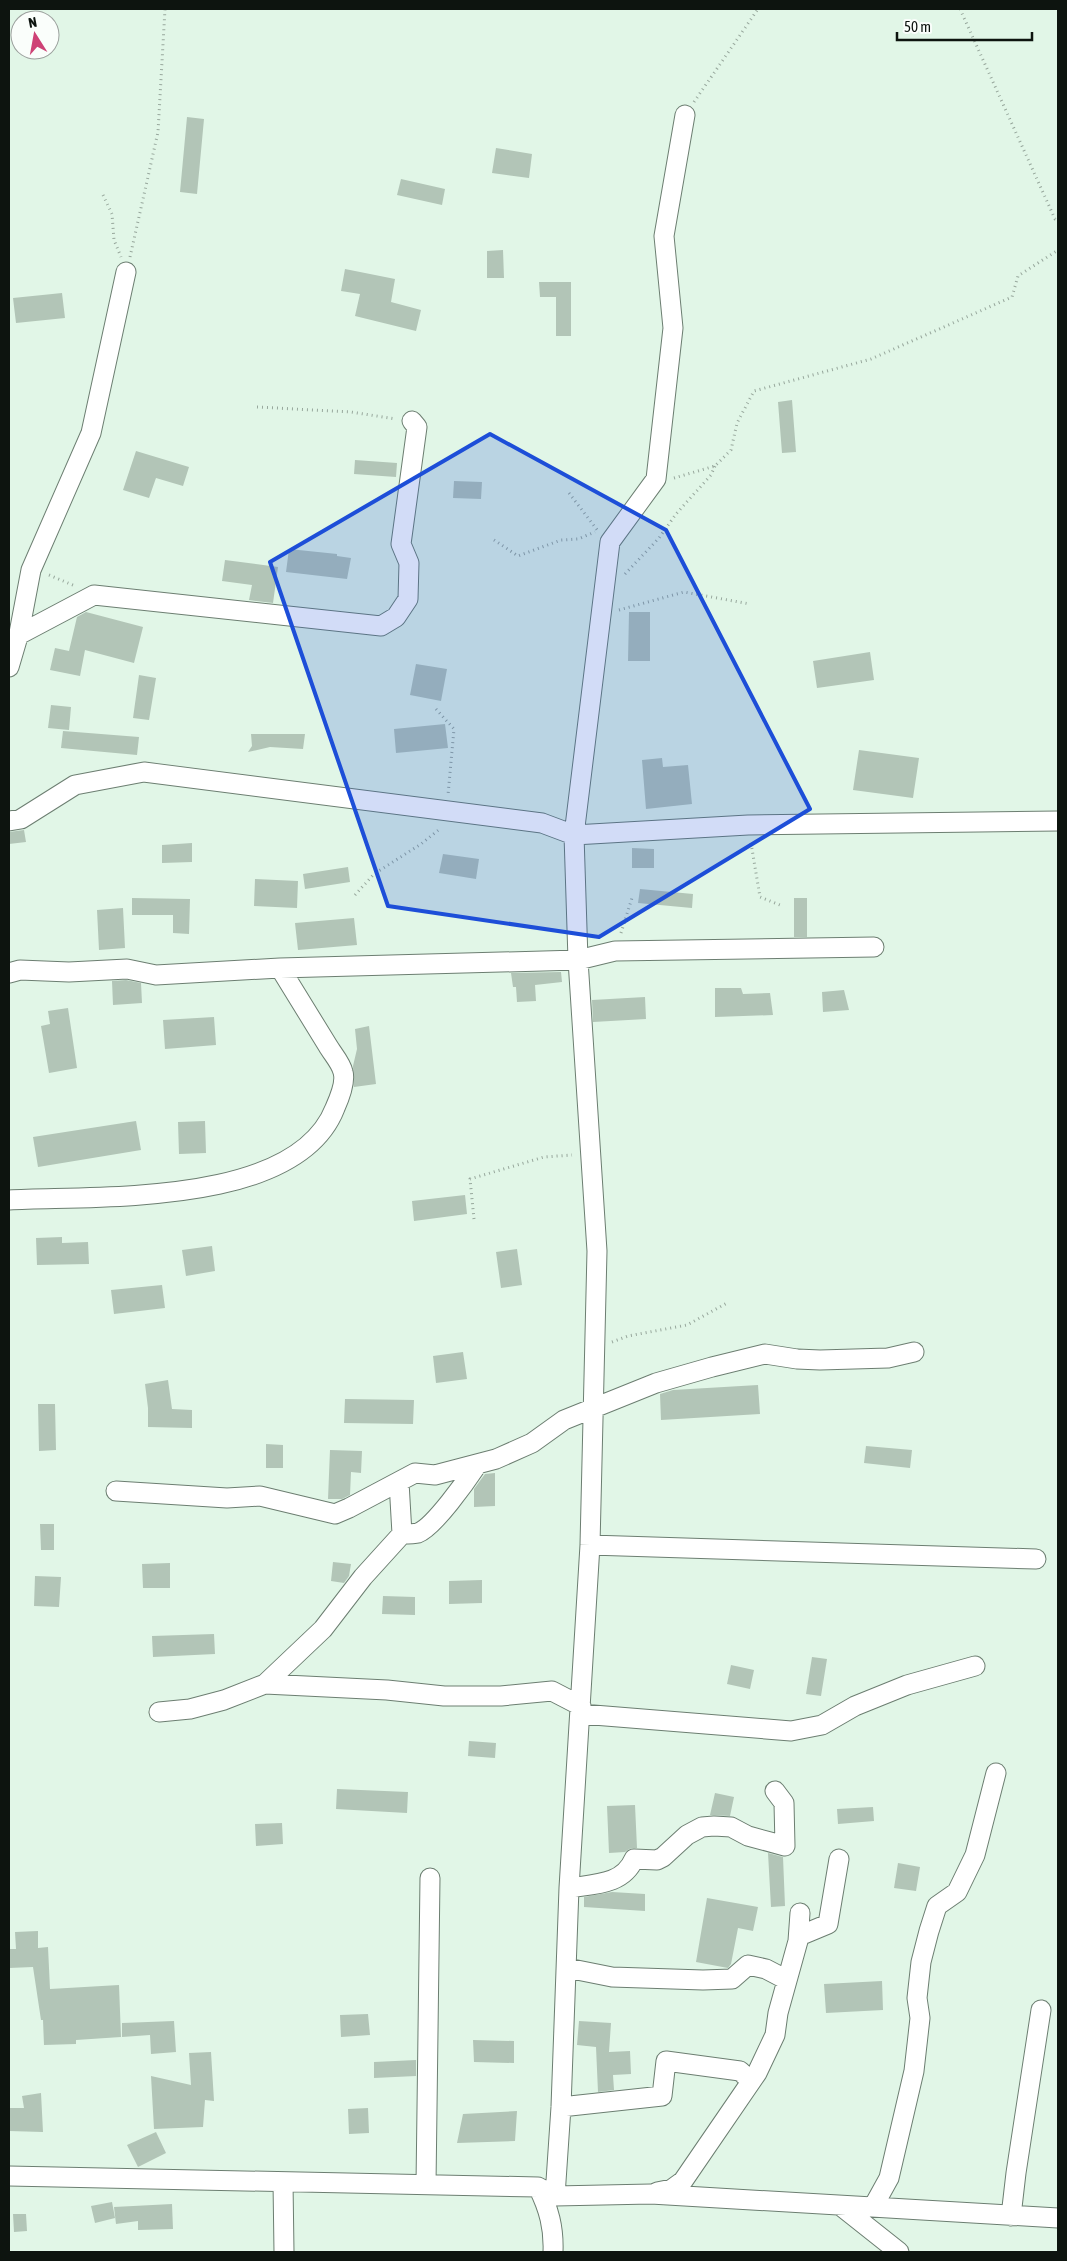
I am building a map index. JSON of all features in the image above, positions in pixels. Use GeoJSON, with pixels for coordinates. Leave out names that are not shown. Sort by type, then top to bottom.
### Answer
{"type":"FeatureCollection","features":[{"type":"Feature","properties":{"kind":"street"},"geometry":{"type":"LineString","coordinates":[[557,2248],[548,2207],[547,2191],[561,2107],[569,1888],[590,1545],[597,1251],[578,960],[574,835],[610,542],[656,479],[674,328],[664,236],[685,115]]}},
{"type":"Feature","properties":{"kind":"street"},"geometry":{"type":"LineString","coordinates":[[9,667],[14,637],[31,570],[91,432],[126,272]]}},
{"type":"Feature","properties":{"kind":"street"},"geometry":{"type":"LineString","coordinates":[[14,637],[94,595],[381,626],[396,617],[408,599],[410,563],[401,544],[417,427],[412,421]]}},
{"type":"Feature","properties":{"kind":"street"},"geometry":{"type":"LineString","coordinates":[[9,821],[21,819],[75,784],[144,772],[542,823],[574,835],[748,825],[1058,821]]}},
{"type":"Feature","properties":{"kind":"street"},"geometry":{"type":"LineString","coordinates":[[9,972],[20,970],[69,972],[126,969],[156,975],[280,968],[578,960],[615,951],[874,946]]}},
{"type":"Feature","properties":{"kind":"street"},"geometry":{"type":"LineString","coordinates":[[9,1200],[141,1196],[188,1190],[267,1171],[308,1146],[330,1123],[340,1097],[343,1072],[280,968]]}},
{"type":"Feature","properties":{"kind":"street"},"geometry":{"type":"LineString","coordinates":[[116,1491],[227,1498],[260,1496],[335,1514],[416,1473],[435,1475],[496,1459],[532,1443],[564,1420],[656,1383],[765,1354],[797,1359],[820,1360],[888,1358],[914,1352]]}},
{"type":"Feature","properties":{"kind":"street"},"geometry":{"type":"LineString","coordinates":[[159,1712],[190,1709],[224,1700],[265,1684],[324,1629],[363,1577],[402,1534],[419,1532],[456,1495],[477,1465]]}},
{"type":"Feature","properties":{"kind":"street"},"geometry":{"type":"LineString","coordinates":[[435,1475],[456,1495]]}},
{"type":"Feature","properties":{"kind":"street"},"geometry":{"type":"LineString","coordinates":[[399,1482],[402,1534]]}},
{"type":"Feature","properties":{"kind":"street"},"geometry":{"type":"LineString","coordinates":[[590,1545],[1036,1559]]}},
{"type":"Feature","properties":{"kind":"street"},"geometry":{"type":"LineString","coordinates":[[265,1684],[369,1689],[444,1696],[501,1696],[552,1691],[581,1710],[791,1731],[822,1725],[855,1706],[907,1685],[975,1666]]}},
{"type":"Feature","properties":{"kind":"street"},"geometry":{"type":"LineString","coordinates":[[873,2207],[890,2178],[914,2072],[920,2018],[917,1998],[921,1962],[929,1931],[937,1906],[956,1892],[976,1855],[996,1773]]}},
{"type":"Feature","properties":{"kind":"street"},"geometry":{"type":"LineString","coordinates":[[569,1888],[606,1883],[619,1877],[631,1867],[634,1859],[656,1860],[663,1857],[687,1835],[702,1827],[731,1827],[748,1836],[785,1846],[784,1803],[775,1791]]}},
{"type":"Feature","properties":{"kind":"street"},"geometry":{"type":"LineString","coordinates":[[651,2194],[672,2189],[683,2181],[751,2081],[775,2035],[778,2013],[798,1942],[800,1922],[804,1934],[828,1924],[839,1859]]}},
{"type":"Feature","properties":{"kind":"street"},"geometry":{"type":"LineString","coordinates":[[426,2185],[430,1878]]}},
{"type":"Feature","properties":{"kind":"street"},"geometry":{"type":"LineString","coordinates":[[567,1968],[612,1977],[703,1980],[732,1979],[748,1966],[766,1969],[788,1980]]}},
{"type":"Feature","properties":{"kind":"street"},"geometry":{"type":"LineString","coordinates":[[1011,2216],[1041,2010]]}},
{"type":"Feature","properties":{"kind":"street"},"geometry":{"type":"LineString","coordinates":[[561,2107],[662,2096],[666,2062],[740,2071],[751,2081]]}},
{"type":"Feature","properties":{"kind":"street"},"geometry":{"type":"LineString","coordinates":[[9,2176],[426,2185],[651,2194],[1058,2218]]}},
{"type":"Feature","properties":{"kind":"street"},"geometry":{"type":"LineString","coordinates":[[283,2182],[284,2252]]}},
{"type":"Feature","properties":{"kind":"street"},"geometry":{"type":"LineString","coordinates":[[841,2206],[900,2252]]}},
{"type":"Feature","properties":{"kind":"path"},"geometry":{"type":"LineString","coordinates":[[126,272],[158,132],[165,9]]}},
{"type":"Feature","properties":{"kind":"path"},"geometry":{"type":"LineString","coordinates":[[685,115],[758,9]]}},
{"type":"Feature","properties":{"kind":"path"},"geometry":{"type":"LineString","coordinates":[[960,9],[1055,219],[1058,220]]}},
{"type":"Feature","properties":{"kind":"path"},"geometry":{"type":"LineString","coordinates":[[103,195],[112,214],[114,240],[126,272]]}},
{"type":"Feature","properties":{"kind":"path"},"geometry":{"type":"LineString","coordinates":[[624,574],[659,538],[676,514],[711,475],[715,466],[731,450],[737,423],[754,391],[871,359],[1012,296],[1018,276],[1058,250]]}},
{"type":"Feature","properties":{"kind":"path"},"geometry":{"type":"LineString","coordinates":[[256,407],[351,412],[412,421]]}},
{"type":"Feature","properties":{"kind":"path"},"geometry":{"type":"LineString","coordinates":[[670,479],[715,466]]}},
{"type":"Feature","properties":{"kind":"path"},"geometry":{"type":"LineString","coordinates":[[569,493],[598,531],[608,560]]}},
{"type":"Feature","properties":{"kind":"path"},"geometry":{"type":"LineString","coordinates":[[494,540],[518,556],[562,540],[578,539],[598,531]]}},
{"type":"Feature","properties":{"kind":"path"},"geometry":{"type":"LineString","coordinates":[[31,570],[63,579],[94,595]]}},
{"type":"Feature","properties":{"kind":"path"},"geometry":{"type":"LineString","coordinates":[[601,616],[684,592],[750,604]]}},
{"type":"Feature","properties":{"kind":"path"},"geometry":{"type":"LineString","coordinates":[[356,895],[374,874],[422,844],[460,813],[448,797],[454,730],[436,708]]}},
{"type":"Feature","properties":{"kind":"path"},"geometry":{"type":"LineString","coordinates":[[748,825],[760,897],[780,905]]}},
{"type":"Feature","properties":{"kind":"path"},"geometry":{"type":"LineString","coordinates":[[615,951],[632,898]]}},
{"type":"Feature","properties":{"kind":"path"},"geometry":{"type":"LineString","coordinates":[[474,1219],[470,1179],[544,1157],[590,1153]]}},
{"type":"Feature","properties":{"kind":"path"},"geometry":{"type":"LineString","coordinates":[[594,1353],[608,1343],[628,1336],[687,1325],[727,1304]]}},
{"type":"Feature","properties":{"kind":"highlighted area"},"geometry":{"type":"Polygon","coordinates":[[[490,434],[666,530],[810,809],[599,937],[388,906],[270,562],[490,434]]]}},
{"type":"Feature","properties":{"kind":"building"},"geometry":{"type":"Polygon","coordinates":[[[187,117],[204,119],[197,194],[180,192],[187,117]]]}},
{"type":"Feature","properties":{"kind":"building"},"geometry":{"type":"Polygon","coordinates":[[[496,148],[532,154],[529,178],[492,173],[496,148]]]}},
{"type":"Feature","properties":{"kind":"building"},"geometry":{"type":"Polygon","coordinates":[[[401,179],[445,189],[442,205],[397,195],[401,179]]]}},
{"type":"Feature","properties":{"kind":"building"},"geometry":{"type":"Polygon","coordinates":[[[503,250],[504,278],[487,278],[487,251],[503,250]]]}},
{"type":"Feature","properties":{"kind":"building"},"geometry":{"type":"Polygon","coordinates":[[[345,269],[395,279],[391,302],[421,310],[416,331],[355,316],[360,294],[341,291],[345,269]]]}},
{"type":"Feature","properties":{"kind":"building"},"geometry":{"type":"Polygon","coordinates":[[[539,282],[571,282],[571,336],[556,336],[556,297],[540,297],[539,282]]]}},
{"type":"Feature","properties":{"kind":"building"},"geometry":{"type":"Polygon","coordinates":[[[62,293],[65,318],[16,323],[13,298],[62,293]]]}},
{"type":"Feature","properties":{"kind":"building"},"geometry":{"type":"Polygon","coordinates":[[[792,400],[796,452],[782,453],[778,402],[792,400]]]}},
{"type":"Feature","properties":{"kind":"building"},"geometry":{"type":"Polygon","coordinates":[[[136,451],[189,467],[183,486],[156,478],[149,498],[123,490],[136,451]]]}},
{"type":"Feature","properties":{"kind":"building"},"geometry":{"type":"Polygon","coordinates":[[[355,460],[397,463],[396,477],[354,474],[355,460]]]}},
{"type":"Feature","properties":{"kind":"building"},"geometry":{"type":"Polygon","coordinates":[[[454,481],[482,482],[481,499],[453,498],[454,481]]]}},
{"type":"Feature","properties":{"kind":"building"},"geometry":{"type":"Polygon","coordinates":[[[289,549],[337,554],[337,556],[351,558],[347,579],[286,572],[289,549]]]}},
{"type":"Feature","properties":{"kind":"building"},"geometry":{"type":"Polygon","coordinates":[[[225,560],[278,567],[273,603],[249,600],[252,585],[222,581],[225,560]]]}},
{"type":"Feature","properties":{"kind":"building"},"geometry":{"type":"Polygon","coordinates":[[[86,612],[143,627],[134,663],[85,650],[80,676],[50,670],[55,648],[69,651],[77,617],[86,612]]]}},
{"type":"Feature","properties":{"kind":"building"},"geometry":{"type":"Polygon","coordinates":[[[629,612],[650,612],[650,661],[628,661],[629,612]]]}},
{"type":"Feature","properties":{"kind":"building"},"geometry":{"type":"Polygon","coordinates":[[[870,652],[874,680],[817,688],[813,661],[870,652]]]}},
{"type":"Feature","properties":{"kind":"building"},"geometry":{"type":"Polygon","coordinates":[[[416,664],[447,669],[441,701],[410,695],[416,664]]]}},
{"type":"Feature","properties":{"kind":"building"},"geometry":{"type":"Polygon","coordinates":[[[139,675],[156,678],[149,720],[133,718],[139,675]]]}},
{"type":"Feature","properties":{"kind":"building"},"geometry":{"type":"Polygon","coordinates":[[[51,705],[71,707],[69,730],[48,728],[51,705]]]}},
{"type":"Feature","properties":{"kind":"building"},"geometry":{"type":"Polygon","coordinates":[[[445,724],[448,748],[396,753],[394,729],[445,724]]]}},
{"type":"Feature","properties":{"kind":"building"},"geometry":{"type":"Polygon","coordinates":[[[63,731],[139,737],[137,755],[61,748],[63,731]]]}},
{"type":"Feature","properties":{"kind":"building"},"geometry":{"type":"Polygon","coordinates":[[[251,734],[305,734],[303,749],[270,747],[248,752],[252,746],[251,734]]]}},
{"type":"Feature","properties":{"kind":"building"},"geometry":{"type":"Polygon","coordinates":[[[859,750],[919,758],[913,798],[853,790],[859,750]]]}},
{"type":"Feature","properties":{"kind":"building"},"geometry":{"type":"Polygon","coordinates":[[[662,758],[663,767],[688,765],[692,804],[646,809],[642,760],[662,758]]]}},
{"type":"Feature","properties":{"kind":"building"},"geometry":{"type":"Polygon","coordinates":[[[24,830],[26,842],[9,844],[9,832],[24,830]]]}},
{"type":"Feature","properties":{"kind":"building"},"geometry":{"type":"Polygon","coordinates":[[[192,843],[192,862],[162,863],[162,845],[192,843]]]}},
{"type":"Feature","properties":{"kind":"building"},"geometry":{"type":"Polygon","coordinates":[[[632,848],[654,849],[654,868],[632,868],[632,848]]]}},
{"type":"Feature","properties":{"kind":"building"},"geometry":{"type":"Polygon","coordinates":[[[443,854],[479,859],[476,879],[439,873],[443,854]]]}},
{"type":"Feature","properties":{"kind":"building"},"geometry":{"type":"Polygon","coordinates":[[[348,867],[350,882],[305,889],[303,874],[348,867]]]}},
{"type":"Feature","properties":{"kind":"building"},"geometry":{"type":"Polygon","coordinates":[[[255,879],[298,881],[297,908],[254,906],[255,879]]]}},
{"type":"Feature","properties":{"kind":"building"},"geometry":{"type":"Polygon","coordinates":[[[640,889],[693,894],[692,908],[638,903],[640,889]]]}},
{"type":"Feature","properties":{"kind":"building"},"geometry":{"type":"Polygon","coordinates":[[[132,898],[190,899],[189,934],[173,933],[173,915],[132,915],[132,898]]]}},
{"type":"Feature","properties":{"kind":"building"},"geometry":{"type":"Polygon","coordinates":[[[794,898],[807,898],[807,937],[794,937],[794,898]]]}},
{"type":"Feature","properties":{"kind":"building"},"geometry":{"type":"Polygon","coordinates":[[[123,908],[125,948],[99,950],[97,910],[123,908]]]}},
{"type":"Feature","properties":{"kind":"building"},"geometry":{"type":"Polygon","coordinates":[[[354,918],[357,945],[298,950],[295,923],[354,918]]]}},
{"type":"Feature","properties":{"kind":"building"},"geometry":{"type":"Polygon","coordinates":[[[561,972],[562,982],[535,985],[536,1001],[517,1002],[516,987],[513,987],[511,973],[561,972]]]}},
{"type":"Feature","properties":{"kind":"building"},"geometry":{"type":"Polygon","coordinates":[[[126,980],[141,983],[142,1003],[113,1005],[112,981],[126,980]]]}},
{"type":"Feature","properties":{"kind":"building"},"geometry":{"type":"Polygon","coordinates":[[[715,988],[741,988],[743,994],[770,993],[773,1015],[715,1017],[715,988]]]}},
{"type":"Feature","properties":{"kind":"building"},"geometry":{"type":"Polygon","coordinates":[[[844,990],[849,1010],[823,1012],[822,992],[844,990]]]}},
{"type":"Feature","properties":{"kind":"building"},"geometry":{"type":"Polygon","coordinates":[[[645,997],[646,1019],[593,1022],[592,1000],[645,997]]]}},
{"type":"Feature","properties":{"kind":"building"},"geometry":{"type":"Polygon","coordinates":[[[68,1008],[77,1068],[49,1073],[41,1026],[50,1024],[48,1011],[68,1008]]]}},
{"type":"Feature","properties":{"kind":"building"},"geometry":{"type":"Polygon","coordinates":[[[214,1017],[216,1045],[165,1049],[163,1020],[214,1017]]]}},
{"type":"Feature","properties":{"kind":"building"},"geometry":{"type":"Polygon","coordinates":[[[369,1026],[376,1084],[354,1087],[353,1066],[357,1049],[355,1029],[369,1026]]]}},
{"type":"Feature","properties":{"kind":"building"},"geometry":{"type":"Polygon","coordinates":[[[136,1121],[141,1150],[38,1167],[33,1137],[136,1121]]]}},
{"type":"Feature","properties":{"kind":"building"},"geometry":{"type":"Polygon","coordinates":[[[205,1121],[206,1153],[179,1154],[178,1122],[205,1121]]]}},
{"type":"Feature","properties":{"kind":"building"},"geometry":{"type":"Polygon","coordinates":[[[465,1195],[467,1214],[414,1221],[412,1201],[465,1195]]]}},
{"type":"Feature","properties":{"kind":"building"},"geometry":{"type":"Polygon","coordinates":[[[62,1237],[62,1243],[88,1242],[89,1264],[37,1265],[36,1238],[62,1237]]]}},
{"type":"Feature","properties":{"kind":"building"},"geometry":{"type":"Polygon","coordinates":[[[212,1246],[215,1271],[186,1276],[182,1250],[212,1246]]]}},
{"type":"Feature","properties":{"kind":"building"},"geometry":{"type":"Polygon","coordinates":[[[517,1249],[522,1285],[501,1288],[496,1252],[517,1249]]]}},
{"type":"Feature","properties":{"kind":"building"},"geometry":{"type":"Polygon","coordinates":[[[162,1285],[165,1308],[114,1314],[111,1290],[162,1285]]]}},
{"type":"Feature","properties":{"kind":"building"},"geometry":{"type":"Polygon","coordinates":[[[463,1352],[467,1379],[436,1383],[433,1356],[463,1352]]]}},
{"type":"Feature","properties":{"kind":"building"},"geometry":{"type":"Polygon","coordinates":[[[168,1380],[172,1409],[192,1410],[192,1428],[148,1427],[145,1384],[168,1380]]]}},
{"type":"Feature","properties":{"kind":"building"},"geometry":{"type":"Polygon","coordinates":[[[758,1385],[760,1414],[661,1420],[660,1394],[673,1390],[758,1385]]]}},
{"type":"Feature","properties":{"kind":"building"},"geometry":{"type":"Polygon","coordinates":[[[345,1399],[414,1400],[413,1424],[344,1423],[345,1399]]]}},
{"type":"Feature","properties":{"kind":"building"},"geometry":{"type":"Polygon","coordinates":[[[38,1404],[55,1404],[56,1450],[39,1451],[38,1404]]]}},
{"type":"Feature","properties":{"kind":"building"},"geometry":{"type":"Polygon","coordinates":[[[266,1444],[283,1445],[283,1468],[266,1468],[266,1444]]]}},
{"type":"Feature","properties":{"kind":"building"},"geometry":{"type":"Polygon","coordinates":[[[866,1446],[912,1450],[910,1468],[864,1463],[866,1446]]]}},
{"type":"Feature","properties":{"kind":"building"},"geometry":{"type":"Polygon","coordinates":[[[330,1450],[362,1451],[361,1473],[351,1472],[350,1495],[342,1499],[328,1499],[330,1450]]]}},
{"type":"Feature","properties":{"kind":"building"},"geometry":{"type":"Polygon","coordinates":[[[495,1473],[495,1506],[474,1507],[474,1489],[485,1474],[495,1473]]]}},
{"type":"Feature","properties":{"kind":"building"},"geometry":{"type":"Polygon","coordinates":[[[40,1524],[54,1524],[54,1550],[41,1550],[40,1524]]]}},
{"type":"Feature","properties":{"kind":"building"},"geometry":{"type":"Polygon","coordinates":[[[333,1562],[351,1564],[349,1576],[344,1583],[331,1581],[333,1562]]]}},
{"type":"Feature","properties":{"kind":"building"},"geometry":{"type":"Polygon","coordinates":[[[170,1563],[170,1588],[143,1588],[142,1564],[170,1563]]]}},
{"type":"Feature","properties":{"kind":"building"},"geometry":{"type":"Polygon","coordinates":[[[35,1576],[61,1577],[59,1607],[34,1606],[35,1576]]]}},
{"type":"Feature","properties":{"kind":"building"},"geometry":{"type":"Polygon","coordinates":[[[482,1580],[482,1603],[449,1604],[449,1581],[482,1580]]]}},
{"type":"Feature","properties":{"kind":"building"},"geometry":{"type":"Polygon","coordinates":[[[383,1596],[415,1597],[415,1615],[382,1614],[383,1596]]]}},
{"type":"Feature","properties":{"kind":"building"},"geometry":{"type":"Polygon","coordinates":[[[214,1634],[215,1654],[153,1657],[152,1636],[214,1634]]]}},
{"type":"Feature","properties":{"kind":"building"},"geometry":{"type":"Polygon","coordinates":[[[812,1657],[827,1659],[821,1696],[806,1694],[812,1657]]]}},
{"type":"Feature","properties":{"kind":"building"},"geometry":{"type":"Polygon","coordinates":[[[731,1665],[754,1670],[750,1689],[727,1684],[731,1665]]]}},
{"type":"Feature","properties":{"kind":"building"},"geometry":{"type":"Polygon","coordinates":[[[469,1741],[496,1743],[495,1758],[468,1756],[469,1741]]]}},
{"type":"Feature","properties":{"kind":"building"},"geometry":{"type":"Polygon","coordinates":[[[337,1789],[408,1792],[407,1813],[336,1809],[337,1789]]]}},
{"type":"Feature","properties":{"kind":"building"},"geometry":{"type":"Polygon","coordinates":[[[715,1793],[734,1797],[730,1816],[710,1815],[715,1793]]]}},
{"type":"Feature","properties":{"kind":"building"},"geometry":{"type":"Polygon","coordinates":[[[635,1805],[637,1848],[629,1849],[625,1852],[609,1853],[607,1806],[635,1805]]]}},
{"type":"Feature","properties":{"kind":"building"},"geometry":{"type":"Polygon","coordinates":[[[873,1807],[874,1821],[838,1824],[837,1809],[873,1807]]]}},
{"type":"Feature","properties":{"kind":"building"},"geometry":{"type":"Polygon","coordinates":[[[282,1823],[283,1844],[256,1846],[255,1824],[282,1823]]]}},
{"type":"Feature","properties":{"kind":"building"},"geometry":{"type":"Polygon","coordinates":[[[768,1853],[783,1857],[785,1906],[771,1907],[768,1853]]]}},
{"type":"Feature","properties":{"kind":"building"},"geometry":{"type":"Polygon","coordinates":[[[898,1863],[920,1867],[916,1891],[894,1888],[898,1863]]]}},
{"type":"Feature","properties":{"kind":"building"},"geometry":{"type":"Polygon","coordinates":[[[612,1892],[645,1894],[645,1911],[584,1907],[584,1897],[612,1892]]]}},
{"type":"Feature","properties":{"kind":"building"},"geometry":{"type":"Polygon","coordinates":[[[707,1898],[758,1907],[753,1931],[738,1928],[731,1964],[728,1968],[696,1962],[707,1898]]]}},
{"type":"Feature","properties":{"kind":"building"},"geometry":{"type":"Polygon","coordinates":[[[38,1931],[38,1948],[48,1947],[50,1989],[119,1985],[121,2037],[76,2040],[76,2044],[44,2045],[43,2020],[41,2020],[33,1967],[9,1968],[9,1949],[16,1949],[15,1932],[38,1931]]]}},
{"type":"Feature","properties":{"kind":"building"},"geometry":{"type":"Polygon","coordinates":[[[882,1981],[883,2010],[826,2013],[824,1984],[882,1981]]]}},
{"type":"Feature","properties":{"kind":"building"},"geometry":{"type":"Polygon","coordinates":[[[368,2014],[370,2035],[341,2037],[340,2015],[368,2014]]]}},
{"type":"Feature","properties":{"kind":"building"},"geometry":{"type":"Polygon","coordinates":[[[174,2021],[176,2052],[151,2054],[150,2035],[122,2037],[122,2023],[174,2021]]]}},
{"type":"Feature","properties":{"kind":"building"},"geometry":{"type":"Polygon","coordinates":[[[579,2021],[611,2023],[609,2052],[630,2051],[631,2074],[613,2075],[614,2090],[598,2092],[596,2047],[577,2045],[579,2021]]]}},
{"type":"Feature","properties":{"kind":"building"},"geometry":{"type":"Polygon","coordinates":[[[473,2040],[514,2041],[514,2063],[474,2062],[473,2040]]]}},
{"type":"Feature","properties":{"kind":"building"},"geometry":{"type":"Polygon","coordinates":[[[211,2052],[214,2101],[205,2100],[203,2127],[154,2129],[151,2076],[191,2085],[189,2053],[211,2052]]]}},
{"type":"Feature","properties":{"kind":"building"},"geometry":{"type":"Polygon","coordinates":[[[416,2060],[416,2076],[374,2078],[374,2062],[416,2060]]]}},
{"type":"Feature","properties":{"kind":"building"},"geometry":{"type":"Polygon","coordinates":[[[41,2093],[43,2132],[9,2131],[9,2108],[24,2108],[22,2096],[41,2093]]]}},
{"type":"Feature","properties":{"kind":"building"},"geometry":{"type":"Polygon","coordinates":[[[368,2108],[369,2133],[349,2134],[348,2109],[368,2108]]]}},
{"type":"Feature","properties":{"kind":"building"},"geometry":{"type":"Polygon","coordinates":[[[517,2111],[515,2141],[457,2143],[463,2114],[517,2111]]]}},
{"type":"Feature","properties":{"kind":"building"},"geometry":{"type":"Polygon","coordinates":[[[156,2132],[166,2153],[138,2167],[127,2145],[156,2132]]]}},
{"type":"Feature","properties":{"kind":"building"},"geometry":{"type":"Polygon","coordinates":[[[112,2202],[115,2218],[95,2223],[91,2206],[112,2202]]]}},
{"type":"Feature","properties":{"kind":"building"},"geometry":{"type":"Polygon","coordinates":[[[172,2204],[173,2229],[138,2230],[138,2221],[116,2224],[114,2207],[172,2204]]]}},
{"type":"Feature","properties":{"kind":"building"},"geometry":{"type":"Polygon","coordinates":[[[13,2214],[26,2214],[27,2231],[14,2232],[13,2214]]]}}]}
